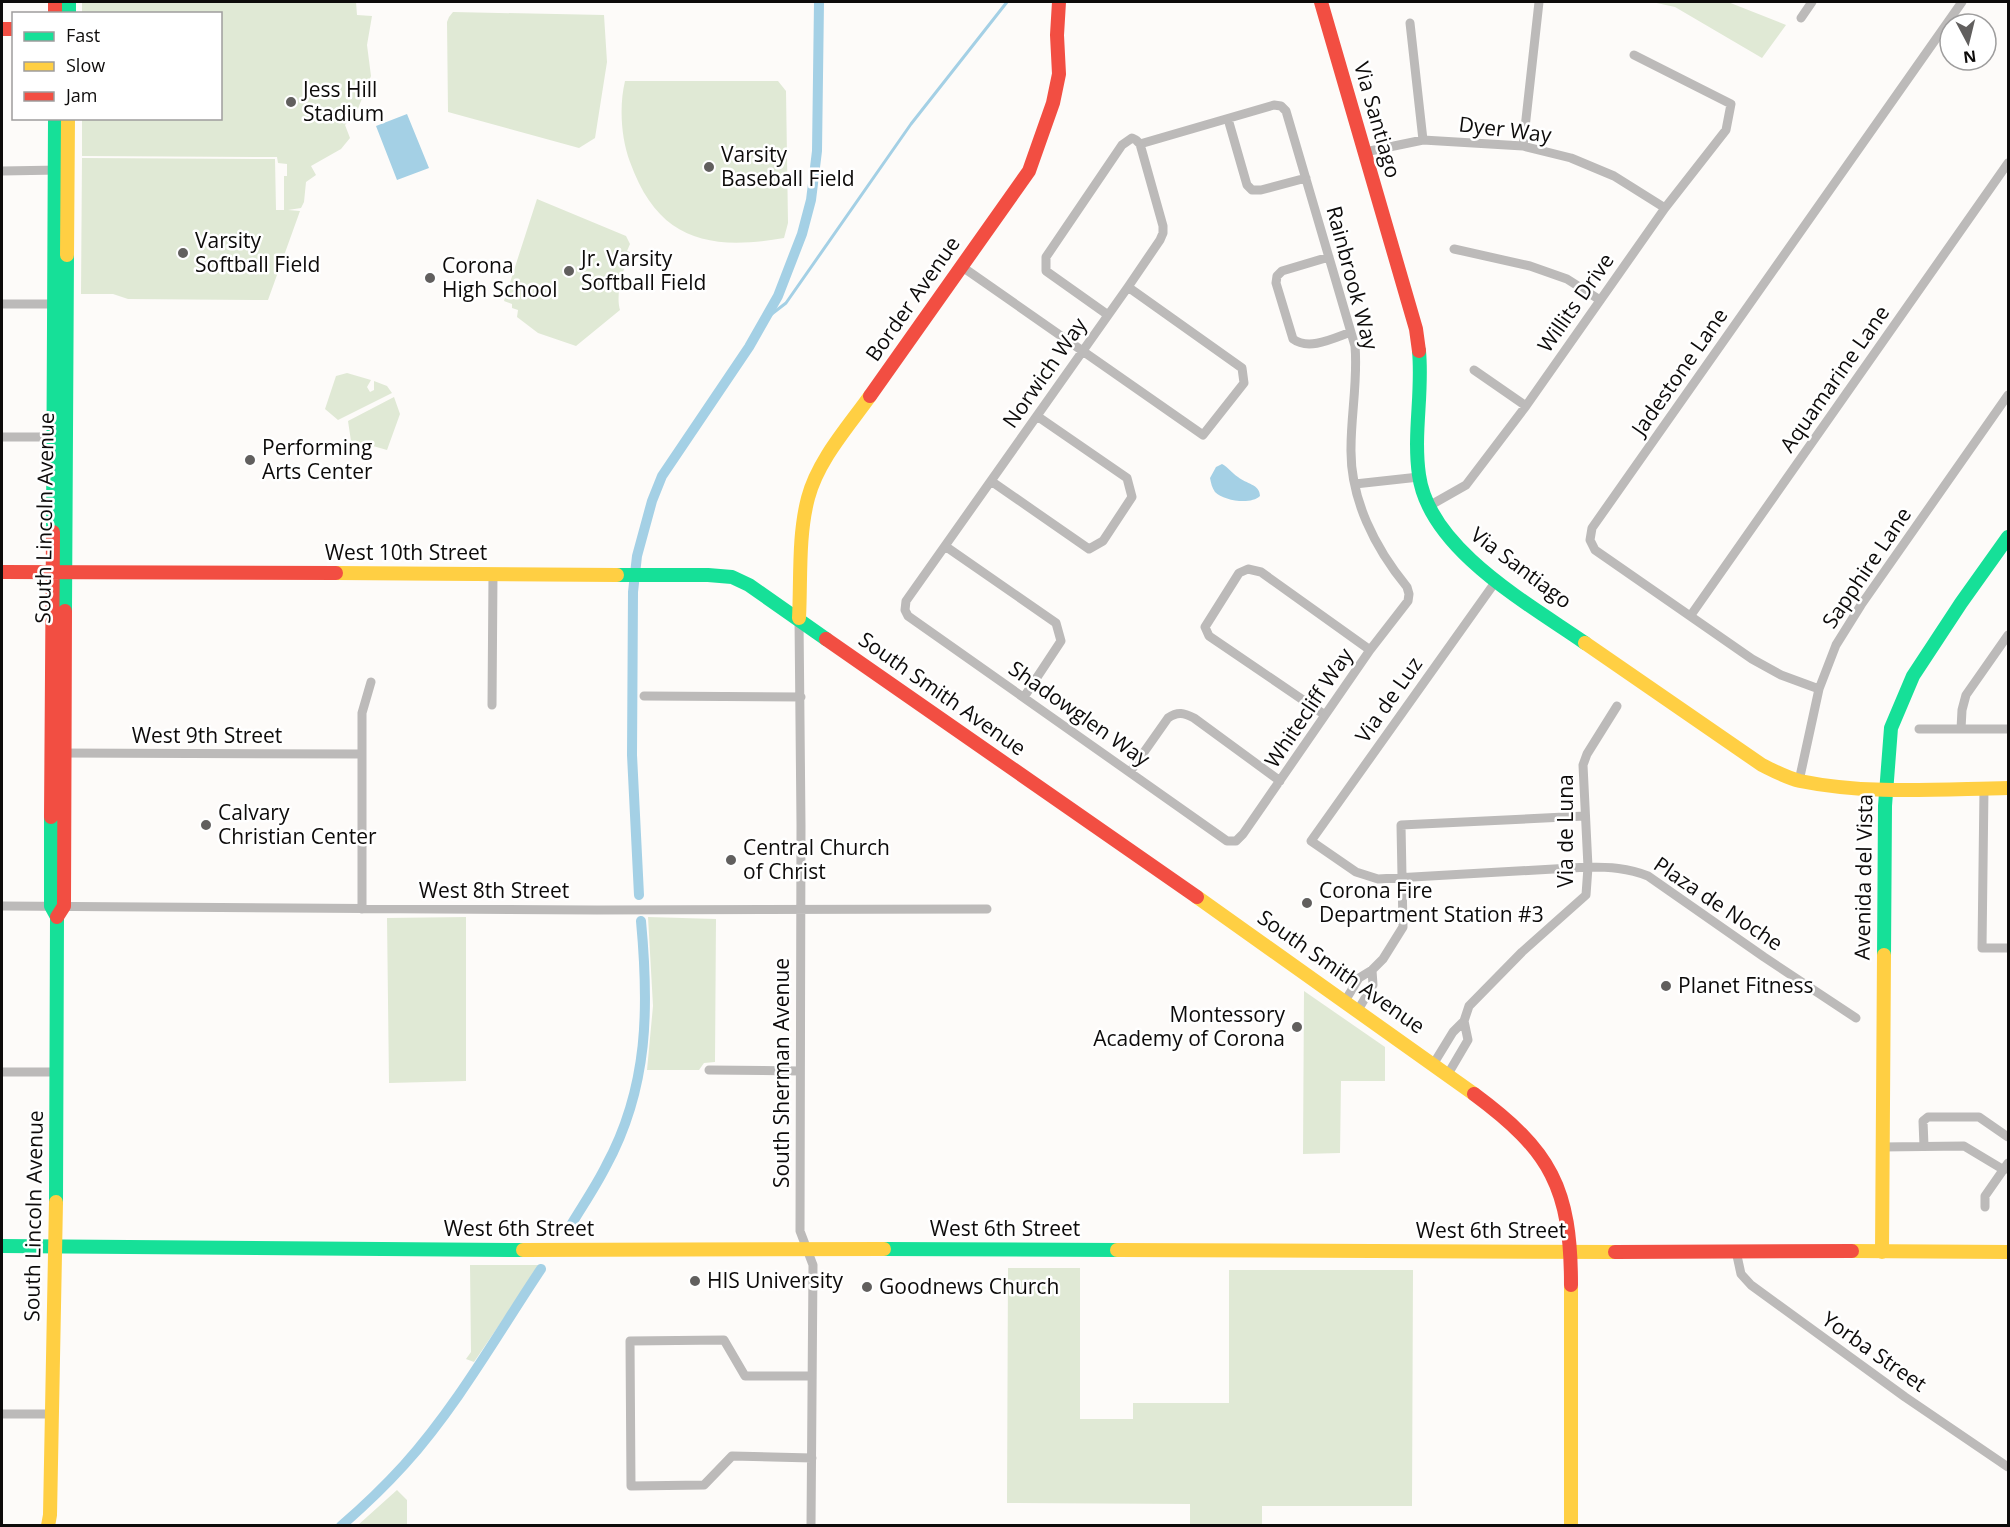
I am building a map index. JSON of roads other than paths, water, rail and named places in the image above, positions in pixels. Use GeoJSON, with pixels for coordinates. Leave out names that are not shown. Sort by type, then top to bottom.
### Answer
{"type":"FeatureCollection","features":[{"type":"Feature","properties":{"kind":"main road","name":"Border Avenue"},"geometry":{"type":"LineString","coordinates":[[799,618],[803,527],[808,497],[821,466],[1029,171],[1053,103],[1059,74],[1056,35],[1059,2]]}},
{"type":"Feature","properties":{"kind":"main road","name":"Via Santiago"},"geometry":{"type":"LineString","coordinates":[[1321,2],[1416,329],[1421,373],[1416,438],[1419,477],[1429,506],[1452,542],[1496,580],[1762,765],[1799,781],[1868,788],[2008,788]]}},
{"type":"Feature","properties":{"kind":"main road","name":"South Lincoln Avenue"},"geometry":{"type":"LineString","coordinates":[[50,1522],[56,1247],[61,170],[55,120]]}},
{"type":"Feature","properties":{"kind":"main road","name":"South Lincoln Avenue"},"geometry":{"type":"LineString","coordinates":[[58,572],[52,437],[53,304],[61,170],[68,120]]}},
{"type":"Feature","properties":{"kind":"main road","name":"Avenida del Vista"},"geometry":{"type":"LineString","coordinates":[[1882,1252],[1886,788],[1891,728],[1913,676],[2008,537]]}},
{"type":"Feature","properties":{"kind":"main road","name":"West 10th Street"},"geometry":{"type":"LineString","coordinates":[[2,572],[708,575],[732,577],[749,585],[799,618]]}},
{"type":"Feature","properties":{"kind":"main road","name":"South Smith Avenue"},"geometry":{"type":"LineString","coordinates":[[799,618],[1240,927],[1278,957],[1434,1063],[1513,1124],[1548,1166],[1562,1203],[1571,1252],[1571,1526]]}},
{"type":"Feature","properties":{"kind":"main road","name":"West 6th Street"},"geometry":{"type":"LineString","coordinates":[[2,1246],[532,1250],[806,1248],[2008,1252]]}},
{"type":"Feature","properties":{"kind":"street"},"geometry":{"type":"LineString","coordinates":[[1523,146],[1539,2]]}},
{"type":"Feature","properties":{"kind":"street"},"geometry":{"type":"LineString","coordinates":[[1801,18],[1812,2]]}},
{"type":"Feature","properties":{"kind":"street","name":"Jadestone Lane"},"geometry":{"type":"LineString","coordinates":[[1819,689],[1781,675],[1752,659],[1595,550],[1590,540],[1592,528],[1962,2]]}},
{"type":"Feature","properties":{"kind":"street"},"geometry":{"type":"LineString","coordinates":[[1410,23],[1423,140]]}},
{"type":"Feature","properties":{"kind":"street","name":"Willits Drive"},"geometry":{"type":"LineString","coordinates":[[1429,506],[1466,485],[1526,406],[1665,208],[1726,130],[1731,104],[1634,55]]}},
{"type":"Feature","properties":{"kind":"street","name":"Rainbrook Way"},"geometry":{"type":"LineString","coordinates":[[1228,119],[1274,105],[1281,106],[1286,111],[1352,332],[1356,360],[1351,449],[1355,484],[1367,523],[1377,544],[1407,587],[1409,594]]}},
{"type":"Feature","properties":{"kind":"street"},"geometry":{"type":"LineString","coordinates":[[1108,315],[1046,271],[1046,257],[1122,145],[1132,138],[1140,144],[1228,119],[1247,185],[1252,190],[1261,190],[1306,178]]}},
{"type":"Feature","properties":{"kind":"street","name":"Dyer Way"},"geometry":{"type":"LineString","coordinates":[[1365,152],[1423,140],[1523,146],[1571,158],[1614,176],[1665,208]]}},
{"type":"Feature","properties":{"kind":"street","name":"Norwich Way"},"geometry":{"type":"LineString","coordinates":[[905,610],[906,601],[1128,287],[1163,232],[1140,144]]}},
{"type":"Feature","properties":{"kind":"street","name":"Aquamarine Lane"},"geometry":{"type":"LineString","coordinates":[[1691,615],[2008,164]]}},
{"type":"Feature","properties":{"kind":"street"},"geometry":{"type":"LineString","coordinates":[[2,171],[61,170]]}},
{"type":"Feature","properties":{"kind":"street"},"geometry":{"type":"LineString","coordinates":[[1454,249],[1530,266],[1567,279],[1600,300]]}},
{"type":"Feature","properties":{"kind":"street"},"geometry":{"type":"LineString","coordinates":[[1329,257],[1282,271],[1277,276],[1276,283],[1293,339],[1299,344],[1308,345],[1352,332]]}},
{"type":"Feature","properties":{"kind":"street"},"geometry":{"type":"LineString","coordinates":[[962,266],[1203,435],[1244,383],[1242,368],[1128,287]]}},
{"type":"Feature","properties":{"kind":"street"},"geometry":{"type":"LineString","coordinates":[[2,304],[53,304]]}},
{"type":"Feature","properties":{"kind":"street"},"geometry":{"type":"LineString","coordinates":[[1474,370],[1526,406]]}},
{"type":"Feature","properties":{"kind":"street","name":"Sapphire Lane"},"geometry":{"type":"LineString","coordinates":[[1799,781],[1819,689],[1836,645],[1861,605],[2008,395]]}},
{"type":"Feature","properties":{"kind":"street"},"geometry":{"type":"LineString","coordinates":[[991,481],[1089,549],[1103,541],[1132,497],[1127,478],[1037,416]]}},
{"type":"Feature","properties":{"kind":"street"},"geometry":{"type":"LineString","coordinates":[[2,438],[52,437]]}},
{"type":"Feature","properties":{"kind":"street"},"geometry":{"type":"LineString","coordinates":[[1355,484],[1419,477]]}},
{"type":"Feature","properties":{"kind":"street"},"geometry":{"type":"LineString","coordinates":[[945,546],[1056,623],[1061,641],[1024,697]]}},
{"type":"Feature","properties":{"kind":"street"},"geometry":{"type":"LineString","coordinates":[[1325,715],[1209,636],[1205,627],[1239,573],[1248,568],[1261,572],[1370,650]]}},
{"type":"Feature","properties":{"kind":"street"},"geometry":{"type":"LineString","coordinates":[[492,705],[494,574]]}},
{"type":"Feature","properties":{"kind":"street","name":"Via de Luz"},"geometry":{"type":"LineString","coordinates":[[1311,841],[1496,580]]}},
{"type":"Feature","properties":{"kind":"street","name":"Whitecliff Way"},"geometry":{"type":"LineString","coordinates":[[1236,841],[1281,781],[1370,650],[1408,600],[1409,594]]}},
{"type":"Feature","properties":{"kind":"street","name":"Shadowglen Way"},"geometry":{"type":"LineString","coordinates":[[905,610],[908,616],[1227,840],[1236,841]]}},
{"type":"Feature","properties":{"kind":"street","name":"South Sherman Avenue"},"geometry":{"type":"LineString","coordinates":[[799,618],[801,697],[800,1231],[813,1265],[812,1526]]}},
{"type":"Feature","properties":{"kind":"street"},"geometry":{"type":"LineString","coordinates":[[1961,729],[1966,695],[2008,635]]}},
{"type":"Feature","properties":{"kind":"street"},"geometry":{"type":"LineString","coordinates":[[362,909],[362,713],[371,682]]}},
{"type":"Feature","properties":{"kind":"street"},"geometry":{"type":"LineString","coordinates":[[644,696],[801,697]]}},
{"type":"Feature","properties":{"kind":"street","name":"Via de Luna"},"geometry":{"type":"LineString","coordinates":[[1448,1074],[1468,1040],[1464,1022],[1469,1006],[1522,952],[1586,895],[1588,867],[1583,765],[1587,754],[1617,706]]}},
{"type":"Feature","properties":{"kind":"street"},"geometry":{"type":"LineString","coordinates":[[1130,772],[1168,718],[1184,712],[1281,781]]}},
{"type":"Feature","properties":{"kind":"street"},"geometry":{"type":"LineString","coordinates":[[1919,729],[2008,729]]}},
{"type":"Feature","properties":{"kind":"street","name":"West 9th Street"},"geometry":{"type":"LineString","coordinates":[[58,753],[362,754]]}},
{"type":"Feature","properties":{"kind":"street"},"geometry":{"type":"LineString","coordinates":[[1984,788],[1982,948],[2008,948]]}},
{"type":"Feature","properties":{"kind":"street"},"geometry":{"type":"LineString","coordinates":[[1345,1001],[1359,978],[1383,959],[1403,927],[1401,825],[1585,816]]}},
{"type":"Feature","properties":{"kind":"street","name":"Plaza de Noche"},"geometry":{"type":"LineString","coordinates":[[1311,841],[1356,872],[1378,879],[1588,867],[1614,867],[1648,876],[1856,1018]]}},
{"type":"Feature","properties":{"kind":"street","name":"West 8th Street"},"geometry":{"type":"LineString","coordinates":[[2,906],[57,910],[987,909]]}},
{"type":"Feature","properties":{"kind":"street"},"geometry":{"type":"LineString","coordinates":[[1358,1010],[1373,985],[1372,970]]}},
{"type":"Feature","properties":{"kind":"street","name":"Via de Luna"},"geometry":{"type":"LineString","coordinates":[[1434,1063],[1453,1032],[1464,1022]]}},
{"type":"Feature","properties":{"kind":"street"},"geometry":{"type":"LineString","coordinates":[[709,1070],[800,1071]]}},
{"type":"Feature","properties":{"kind":"street"},"geometry":{"type":"LineString","coordinates":[[2,1072],[57,1072]]}},
{"type":"Feature","properties":{"kind":"street"},"geometry":{"type":"LineString","coordinates":[[1924,1146],[1923,1121],[1928,1118],[1979,1117],[2008,1137]]}},
{"type":"Feature","properties":{"kind":"street"},"geometry":{"type":"LineString","coordinates":[[1882,1147],[1964,1146],[2006,1167],[1985,1196],[1985,1207]]}},
{"type":"Feature","properties":{"kind":"street","name":"Yorba Street"},"geometry":{"type":"LineString","coordinates":[[1736,1251],[1741,1274],[1751,1285],[1905,1397],[2008,1467]]}},
{"type":"Feature","properties":{"kind":"street"},"geometry":{"type":"LineString","coordinates":[[812,1376],[745,1376],[724,1340],[630,1341],[631,1486],[704,1485],[732,1456],[812,1458]]}},
{"type":"Feature","properties":{"kind":"street"},"geometry":{"type":"LineString","coordinates":[[2,1414],[51,1414]]}},
{"type":"Feature","properties":{"kind":"water"},"geometry":{"type":"Polygon","coordinates":[[[407,114],[429,168],[397,180],[376,126],[407,114]]]}},
{"type":"Feature","properties":{"kind":"water"},"geometry":{"type":"Polygon","coordinates":[[[1222,464],[1258,489],[1260,496],[1256,499],[1238,501],[1225,498],[1215,492],[1210,478],[1216,467],[1222,464]]]}},
{"type":"Feature","properties":{"kind":"waterway"},"geometry":{"type":"LineString","coordinates":[[639,895],[632,755],[633,592],[637,556],[652,501],[662,476],[749,347],[778,296],[802,234],[811,200],[817,151],[819,2]]}},
{"type":"Feature","properties":{"kind":"waterway"},"geometry":{"type":"LineString","coordinates":[[764,320],[786,303],[911,124],[1007,2]]}},
{"type":"Feature","properties":{"kind":"waterway"},"geometry":{"type":"LineString","coordinates":[[571,1225],[602,1173],[620,1136],[631,1106],[638,1076],[645,1015],[641,921]]}},
{"type":"Feature","properties":{"kind":"waterway"},"geometry":{"type":"LineString","coordinates":[[341,1526],[389,1481],[442,1419],[541,1269]]}},
{"type":"Feature","properties":{"kind":"place","name":"Jess Hill Stadium"},"geometry":{"type":"Point","coordinates":[291,102]}},
{"type":"Feature","properties":{"kind":"place","name":"Varsity Baseball Field"},"geometry":{"type":"Point","coordinates":[709,167]}},
{"type":"Feature","properties":{"kind":"place","name":"Varsity Softball Field"},"geometry":{"type":"Point","coordinates":[183,253]}},
{"type":"Feature","properties":{"kind":"place","name":"Jr. Varsity Softball Field"},"geometry":{"type":"Point","coordinates":[569,271]}},
{"type":"Feature","properties":{"kind":"place","name":"Corona High School"},"geometry":{"type":"Point","coordinates":[430,278]}},
{"type":"Feature","properties":{"kind":"place","name":"Performing Arts Center"},"geometry":{"type":"Point","coordinates":[250,460]}},
{"type":"Feature","properties":{"kind":"place","name":"Calvary Christian Center"},"geometry":{"type":"Point","coordinates":[206,825]}},
{"type":"Feature","properties":{"kind":"place","name":"Central Church of Christ"},"geometry":{"type":"Point","coordinates":[731,860]}},
{"type":"Feature","properties":{"kind":"place","name":"Corona Fire Department Station #3"},"geometry":{"type":"Point","coordinates":[1307,903]}},
{"type":"Feature","properties":{"kind":"place","name":"Planet Fitness"},"geometry":{"type":"Point","coordinates":[1666,986]}},
{"type":"Feature","properties":{"kind":"place","name":"Montessory Academy of Corona"},"geometry":{"type":"Point","coordinates":[1297,1027]}},
{"type":"Feature","properties":{"kind":"place","name":"HIS University"},"geometry":{"type":"Point","coordinates":[695,1281]}},
{"type":"Feature","properties":{"kind":"place","name":"Goodnews Church"},"geometry":{"type":"Point","coordinates":[867,1287]}}]}
